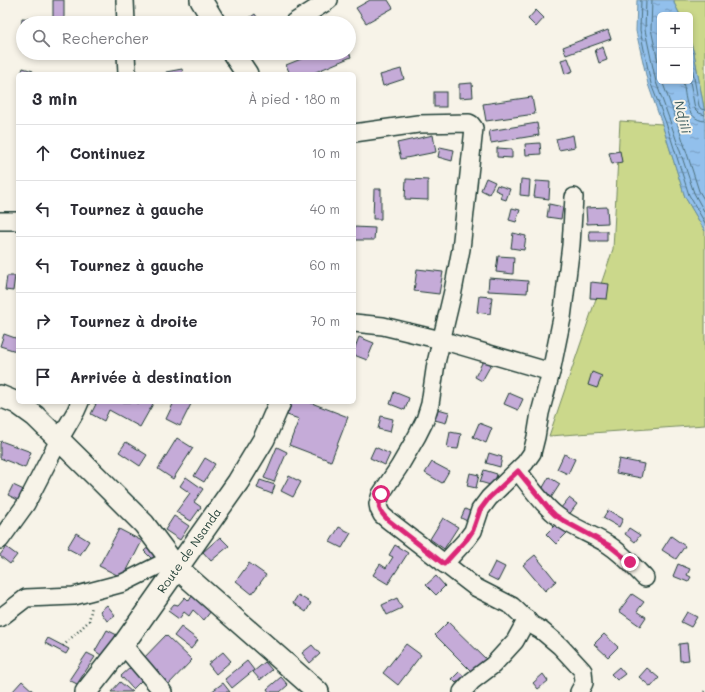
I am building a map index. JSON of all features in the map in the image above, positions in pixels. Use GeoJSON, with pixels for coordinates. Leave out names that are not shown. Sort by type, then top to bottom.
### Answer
{"type":"FeatureCollection","features":[{"type":"Feature","properties":{"kind":"street"},"geometry":{"type":"LineString","coordinates":[[125,0],[126,16]]}},
{"type":"Feature","properties":{"kind":"street"},"geometry":{"type":"LineString","coordinates":[[201,0],[211,16]]}},
{"type":"Feature","properties":{"kind":"street"},"geometry":{"type":"LineString","coordinates":[[305,16],[329,0]]}},
{"type":"Feature","properties":{"kind":"street"},"geometry":{"type":"LineString","coordinates":[[126,60],[126,72]]}},
{"type":"Feature","properties":{"kind":"street"},"geometry":{"type":"LineString","coordinates":[[356,133],[418,124],[469,123],[474,128],[461,249],[436,363],[430,404],[425,420],[399,467],[381,494],[378,504],[379,509],[382,515],[444,564],[475,587],[512,606],[532,625],[541,630],[560,646],[583,671],[584,683],[579,692]]}},
{"type":"Feature","properties":{"kind":"street"},"geometry":{"type":"LineString","coordinates":[[444,564],[467,539],[473,530],[480,510],[489,498],[518,471],[532,453],[562,318],[571,245],[574,197]]}},
{"type":"Feature","properties":{"kind":"street"},"geometry":{"type":"LineString","coordinates":[[0,222],[16,222]]}},
{"type":"Feature","properties":{"kind":"street"},"geometry":{"type":"LineString","coordinates":[[356,323],[383,326],[441,340],[551,372]]}},
{"type":"Feature","properties":{"kind":"street"},"geometry":{"type":"LineString","coordinates":[[0,396],[16,403]]}},
{"type":"Feature","properties":{"kind":"street"},"geometry":{"type":"LineString","coordinates":[[18,404],[34,416],[144,524],[173,562],[318,692]]}},
{"type":"Feature","properties":{"kind":"street"},"geometry":{"type":"LineString","coordinates":[[0,540],[26,504],[79,404]]}},
{"type":"Feature","properties":{"kind":"street","name":"Route de Nsanda"},"geometry":{"type":"LineString","coordinates":[[86,692],[122,645],[173,562],[242,476],[264,439],[279,404]]}},
{"type":"Feature","properties":{"kind":"street"},"geometry":{"type":"LineString","coordinates":[[518,471],[555,515],[610,546],[630,562],[646,578]]}},
{"type":"Feature","properties":{"kind":"street"},"geometry":{"type":"LineString","coordinates":[[0,618],[26,598],[74,596],[123,583],[161,564],[173,562]]}},
{"type":"Feature","properties":{"kind":"street"},"geometry":{"type":"LineString","coordinates":[[462,692],[472,681],[493,665],[515,641],[527,620]]}},
{"type":"Feature","properties":{"kind":"street"},"geometry":{"type":"LineString","coordinates":[[122,645],[163,692]]}},
{"type":"Feature","properties":{"kind":"path"},"geometry":{"type":"LineString","coordinates":[[63,646],[89,621],[96,590]]}},
{"type":"Feature","properties":{"kind":"green space"},"geometry":{"type":"Polygon","coordinates":[[[674,0],[705,0],[705,114],[693,50],[693,12],[678,12],[674,0]]]}},
{"type":"Feature","properties":{"kind":"green space"},"geometry":{"type":"Polygon","coordinates":[[[620,121],[662,124],[685,197],[705,231],[705,425],[549,436],[613,249],[620,121]]]}},
{"type":"Feature","properties":{"kind":"water","name":"Ndjili"},"geometry":{"type":"Polygon","coordinates":[[[637,0],[674,0],[678,12],[657,12],[657,84],[693,84],[693,50],[705,114],[705,231],[685,197],[648,84],[636,31],[637,0]]]}},
{"type":"Feature","properties":{"kind":"building"},"geometry":{"type":"Polygon","coordinates":[[[53,0],[64,0],[64,16],[53,16],[53,0]]]}},
{"type":"Feature","properties":{"kind":"building"},"geometry":{"type":"Polygon","coordinates":[[[370,0],[388,0],[393,8],[366,23],[356,8],[370,0]]]}},
{"type":"Feature","properties":{"kind":"building"},"geometry":{"type":"Polygon","coordinates":[[[536,10],[544,18],[536,27],[528,19],[536,10]]]}},
{"type":"Feature","properties":{"kind":"building"},"geometry":{"type":"Polygon","coordinates":[[[608,30],[611,39],[566,55],[563,47],[608,30]]]}},
{"type":"Feature","properties":{"kind":"building"},"geometry":{"type":"Polygon","coordinates":[[[603,47],[607,60],[599,63],[595,50],[603,47]]]}},
{"type":"Feature","properties":{"kind":"building"},"geometry":{"type":"Polygon","coordinates":[[[568,58],[573,71],[565,74],[561,60],[568,58]]]}},
{"type":"Feature","properties":{"kind":"building"},"geometry":{"type":"Polygon","coordinates":[[[298,60],[344,60],[316,72],[289,72],[286,65],[298,60]]]}},
{"type":"Feature","properties":{"kind":"building"},"geometry":{"type":"Polygon","coordinates":[[[23,68],[33,71],[33,72],[22,72],[23,68]]]}},
{"type":"Feature","properties":{"kind":"building"},"geometry":{"type":"Polygon","coordinates":[[[182,69],[183,72],[166,72],[182,69]]]}},
{"type":"Feature","properties":{"kind":"building"},"geometry":{"type":"Polygon","coordinates":[[[401,69],[404,79],[383,86],[380,75],[401,69]]]}},
{"type":"Feature","properties":{"kind":"building"},"geometry":{"type":"Polygon","coordinates":[[[472,83],[473,97],[459,98],[459,84],[472,83]]]}},
{"type":"Feature","properties":{"kind":"building"},"geometry":{"type":"Polygon","coordinates":[[[434,92],[446,92],[446,107],[434,107],[434,92]]]}},
{"type":"Feature","properties":{"kind":"building"},"geometry":{"type":"Polygon","coordinates":[[[532,97],[535,114],[486,121],[483,104],[532,97]]]}},
{"type":"Feature","properties":{"kind":"building"},"geometry":{"type":"Polygon","coordinates":[[[537,123],[539,135],[491,143],[489,131],[537,123]]]}},
{"type":"Feature","properties":{"kind":"building"},"geometry":{"type":"Polygon","coordinates":[[[433,135],[436,152],[401,159],[397,143],[433,135]]]}},
{"type":"Feature","properties":{"kind":"building"},"geometry":{"type":"Polygon","coordinates":[[[573,135],[575,147],[559,150],[556,139],[573,135]]]}},
{"type":"Feature","properties":{"kind":"building"},"geometry":{"type":"Polygon","coordinates":[[[540,143],[541,154],[526,155],[525,144],[540,143]]]}},
{"type":"Feature","properties":{"kind":"building"},"geometry":{"type":"Polygon","coordinates":[[[440,147],[454,150],[452,161],[438,157],[440,147]]]}},
{"type":"Feature","properties":{"kind":"building"},"geometry":{"type":"Polygon","coordinates":[[[497,148],[512,149],[512,158],[497,157],[497,148]]]}},
{"type":"Feature","properties":{"kind":"building"},"geometry":{"type":"Polygon","coordinates":[[[620,151],[622,162],[612,164],[609,153],[620,151]]]}},
{"type":"Feature","properties":{"kind":"building"},"geometry":{"type":"Polygon","coordinates":[[[486,178],[495,182],[489,194],[481,190],[486,178]]]}},
{"type":"Feature","properties":{"kind":"building"},"geometry":{"type":"Polygon","coordinates":[[[406,179],[428,180],[428,200],[405,199],[406,179]]]}},
{"type":"Feature","properties":{"kind":"building"},"geometry":{"type":"Polygon","coordinates":[[[521,179],[530,180],[529,196],[520,195],[521,179]]]}},
{"type":"Feature","properties":{"kind":"building"},"geometry":{"type":"Polygon","coordinates":[[[536,181],[550,182],[549,199],[534,197],[536,181]]]}},
{"type":"Feature","properties":{"kind":"building"},"geometry":{"type":"Polygon","coordinates":[[[497,185],[510,189],[506,200],[500,198],[502,193],[495,190],[497,185]]]}},
{"type":"Feature","properties":{"kind":"building"},"geometry":{"type":"Polygon","coordinates":[[[374,189],[381,189],[381,219],[373,219],[374,189]]]}},
{"type":"Feature","properties":{"kind":"building"},"geometry":{"type":"Polygon","coordinates":[[[549,204],[563,207],[561,219],[547,217],[549,204]]]}},
{"type":"Feature","properties":{"kind":"building"},"geometry":{"type":"Polygon","coordinates":[[[607,207],[608,223],[587,224],[586,208],[607,207]]]}},
{"type":"Feature","properties":{"kind":"building"},"geometry":{"type":"Polygon","coordinates":[[[512,208],[520,210],[516,222],[509,220],[512,208]]]}},
{"type":"Feature","properties":{"kind":"building"},"geometry":{"type":"Polygon","coordinates":[[[356,227],[375,228],[374,240],[356,240],[356,227]]]}},
{"type":"Feature","properties":{"kind":"building"},"geometry":{"type":"Polygon","coordinates":[[[589,231],[607,231],[607,241],[590,241],[589,231]]]}},
{"type":"Feature","properties":{"kind":"building"},"geometry":{"type":"Polygon","coordinates":[[[513,233],[526,236],[524,250],[511,248],[513,233]]]}},
{"type":"Feature","properties":{"kind":"building"},"geometry":{"type":"Polygon","coordinates":[[[498,256],[514,257],[513,274],[496,272],[498,256]]]}},
{"type":"Feature","properties":{"kind":"building"},"geometry":{"type":"Polygon","coordinates":[[[417,269],[443,272],[439,294],[414,291],[417,269]]]}},
{"type":"Feature","properties":{"kind":"building"},"geometry":{"type":"Polygon","coordinates":[[[7,276],[15,276],[13,291],[5,290],[7,276]]]}},
{"type":"Feature","properties":{"kind":"building"},"geometry":{"type":"Polygon","coordinates":[[[489,278],[528,281],[527,293],[488,291],[489,278]]]}},
{"type":"Feature","properties":{"kind":"building"},"geometry":{"type":"Polygon","coordinates":[[[591,282],[609,284],[607,299],[590,298],[591,282]]]}},
{"type":"Feature","properties":{"kind":"building"},"geometry":{"type":"Polygon","coordinates":[[[479,296],[492,297],[490,314],[477,312],[479,296]]]}},
{"type":"Feature","properties":{"kind":"building"},"geometry":{"type":"Polygon","coordinates":[[[4,334],[16,338],[16,351],[0,346],[4,334]]]}},
{"type":"Feature","properties":{"kind":"building"},"geometry":{"type":"Polygon","coordinates":[[[359,337],[374,343],[367,360],[356,356],[356,345],[359,337]]]}},
{"type":"Feature","properties":{"kind":"building"},"geometry":{"type":"Polygon","coordinates":[[[484,359],[492,363],[482,381],[475,377],[484,359]]]}},
{"type":"Feature","properties":{"kind":"building"},"geometry":{"type":"Polygon","coordinates":[[[592,372],[602,376],[597,388],[588,385],[592,372]]]}},
{"type":"Feature","properties":{"kind":"building"},"geometry":{"type":"Polygon","coordinates":[[[394,392],[409,398],[405,410],[390,404],[394,392]]]}},
{"type":"Feature","properties":{"kind":"building"},"geometry":{"type":"Polygon","coordinates":[[[509,393],[523,399],[518,410],[504,404],[509,393]]]}},
{"type":"Feature","properties":{"kind":"building"},"geometry":{"type":"Polygon","coordinates":[[[96,404],[153,404],[140,427],[109,410],[104,421],[91,414],[96,404]]]}},
{"type":"Feature","properties":{"kind":"building"},"geometry":{"type":"Polygon","coordinates":[[[173,404],[191,404],[180,426],[166,419],[173,404]]]}},
{"type":"Feature","properties":{"kind":"building"},"geometry":{"type":"Polygon","coordinates":[[[291,404],[314,404],[348,417],[331,461],[289,445],[299,419],[287,415],[291,404]]]}},
{"type":"Feature","properties":{"kind":"building"},"geometry":{"type":"Polygon","coordinates":[[[438,409],[449,412],[446,423],[435,420],[438,409]]]}},
{"type":"Feature","properties":{"kind":"building"},"geometry":{"type":"Polygon","coordinates":[[[381,416],[393,419],[390,432],[378,429],[381,416]]]}},
{"type":"Feature","properties":{"kind":"building"},"geometry":{"type":"Polygon","coordinates":[[[479,423],[492,428],[486,443],[473,437],[479,423]]]}},
{"type":"Feature","properties":{"kind":"building"},"geometry":{"type":"Polygon","coordinates":[[[450,432],[461,434],[458,449],[447,448],[450,432]]]}},
{"type":"Feature","properties":{"kind":"building"},"geometry":{"type":"Polygon","coordinates":[[[177,438],[193,448],[173,479],[158,469],[177,438]]]}},
{"type":"Feature","properties":{"kind":"building"},"geometry":{"type":"Polygon","coordinates":[[[1,441],[31,452],[25,468],[0,458],[1,441]]]}},
{"type":"Feature","properties":{"kind":"building"},"geometry":{"type":"Polygon","coordinates":[[[126,442],[147,455],[140,466],[119,452],[126,442]]]}},
{"type":"Feature","properties":{"kind":"building"},"geometry":{"type":"Polygon","coordinates":[[[277,447],[287,452],[274,482],[264,478],[277,447]]]}},
{"type":"Feature","properties":{"kind":"building"},"geometry":{"type":"Polygon","coordinates":[[[375,447],[390,454],[385,465],[370,458],[375,447]]]}},
{"type":"Feature","properties":{"kind":"building"},"geometry":{"type":"Polygon","coordinates":[[[489,453],[502,457],[500,467],[486,463],[489,453]]]}},
{"type":"Feature","properties":{"kind":"building"},"geometry":{"type":"Polygon","coordinates":[[[564,454],[575,459],[568,474],[557,469],[564,454]]]}},
{"type":"Feature","properties":{"kind":"building"},"geometry":{"type":"Polygon","coordinates":[[[205,458],[215,464],[204,482],[194,476],[205,458]]]}},
{"type":"Feature","properties":{"kind":"building"},"geometry":{"type":"Polygon","coordinates":[[[619,459],[644,464],[641,478],[616,473],[619,459]]]}},
{"type":"Feature","properties":{"kind":"building"},"geometry":{"type":"Polygon","coordinates":[[[432,462],[449,471],[442,483],[425,473],[432,462]]]}},
{"type":"Feature","properties":{"kind":"building"},"geometry":{"type":"Polygon","coordinates":[[[484,470],[497,474],[494,486],[480,482],[484,470]]]}},
{"type":"Feature","properties":{"kind":"building"},"geometry":{"type":"Polygon","coordinates":[[[470,473],[479,475],[476,488],[467,486],[470,473]]]}},
{"type":"Feature","properties":{"kind":"building"},"geometry":{"type":"Polygon","coordinates":[[[289,476],[301,482],[293,497],[281,491],[289,476]]]}},
{"type":"Feature","properties":{"kind":"building"},"geometry":{"type":"Polygon","coordinates":[[[186,477],[203,489],[194,502],[201,507],[191,521],[176,512],[190,493],[180,486],[186,477]]]}},
{"type":"Feature","properties":{"kind":"building"},"geometry":{"type":"Polygon","coordinates":[[[549,477],[560,484],[551,498],[541,491],[549,477]]]}},
{"type":"Feature","properties":{"kind":"building"},"geometry":{"type":"Polygon","coordinates":[[[260,480],[275,485],[272,494],[257,488],[260,480]]]}},
{"type":"Feature","properties":{"kind":"building"},"geometry":{"type":"Polygon","coordinates":[[[13,485],[26,491],[22,502],[8,495],[13,485]]]}},
{"type":"Feature","properties":{"kind":"building"},"geometry":{"type":"Polygon","coordinates":[[[569,498],[577,504],[568,516],[560,509],[569,498]]]}},
{"type":"Feature","properties":{"kind":"building"},"geometry":{"type":"Polygon","coordinates":[[[465,509],[476,514],[471,523],[461,518],[465,509]]]}},
{"type":"Feature","properties":{"kind":"building"},"geometry":{"type":"Polygon","coordinates":[[[608,510],[623,519],[619,527],[603,518],[608,510]]]}},
{"type":"Feature","properties":{"kind":"building"},"geometry":{"type":"Polygon","coordinates":[[[174,516],[189,526],[180,540],[165,530],[174,516]]]}},
{"type":"Feature","properties":{"kind":"building"},"geometry":{"type":"Polygon","coordinates":[[[443,518],[458,527],[444,549],[430,539],[443,518]]]}},
{"type":"Feature","properties":{"kind":"building"},"geometry":{"type":"Polygon","coordinates":[[[558,522],[568,532],[556,544],[546,534],[558,522]]]}},
{"type":"Feature","properties":{"kind":"building"},"geometry":{"type":"Polygon","coordinates":[[[339,527],[351,533],[342,548],[330,542],[339,527]]]}},
{"type":"Feature","properties":{"kind":"building"},"geometry":{"type":"Polygon","coordinates":[[[629,528],[640,535],[635,542],[625,534],[629,528]]]}},
{"type":"Feature","properties":{"kind":"building"},"geometry":{"type":"Polygon","coordinates":[[[119,529],[142,541],[123,578],[99,566],[119,529]]]}},
{"type":"Feature","properties":{"kind":"building"},"geometry":{"type":"Polygon","coordinates":[[[76,533],[89,541],[80,555],[67,548],[76,533]]]}},
{"type":"Feature","properties":{"kind":"building"},"geometry":{"type":"Polygon","coordinates":[[[671,536],[685,546],[676,559],[662,550],[671,536]]]}},
{"type":"Feature","properties":{"kind":"building"},"geometry":{"type":"Polygon","coordinates":[[[220,537],[229,546],[211,561],[203,552],[220,537]]]}},
{"type":"Feature","properties":{"kind":"building"},"geometry":{"type":"Polygon","coordinates":[[[152,544],[160,551],[152,559],[144,551],[152,544]]]}},
{"type":"Feature","properties":{"kind":"building"},"geometry":{"type":"Polygon","coordinates":[[[395,545],[408,553],[388,584],[373,575],[380,564],[386,568],[393,557],[389,555],[395,545]]]}},
{"type":"Feature","properties":{"kind":"building"},"geometry":{"type":"Polygon","coordinates":[[[6,547],[17,555],[10,564],[0,556],[6,547]]]}},
{"type":"Feature","properties":{"kind":"building"},"geometry":{"type":"Polygon","coordinates":[[[535,555],[556,581],[545,591],[523,565],[535,555]]]}},
{"type":"Feature","properties":{"kind":"building"},"geometry":{"type":"Polygon","coordinates":[[[495,562],[505,567],[498,581],[488,576],[495,562]]]}},
{"type":"Feature","properties":{"kind":"building"},"geometry":{"type":"Polygon","coordinates":[[[249,563],[266,575],[252,594],[236,581],[249,563]]]}},
{"type":"Feature","properties":{"kind":"building"},"geometry":{"type":"Polygon","coordinates":[[[678,564],[690,569],[687,575],[691,577],[688,582],[673,576],[678,564]]]}},
{"type":"Feature","properties":{"kind":"building"},"geometry":{"type":"Polygon","coordinates":[[[436,576],[445,586],[436,595],[426,585],[436,576]]]}},
{"type":"Feature","properties":{"kind":"building"},"geometry":{"type":"Polygon","coordinates":[[[632,594],[644,602],[637,611],[646,617],[640,626],[619,611],[632,594]]]}},
{"type":"Feature","properties":{"kind":"building"},"geometry":{"type":"Polygon","coordinates":[[[298,595],[311,603],[306,612],[293,603],[298,595]]]}},
{"type":"Feature","properties":{"kind":"building"},"geometry":{"type":"Polygon","coordinates":[[[192,596],[211,611],[204,620],[193,610],[189,616],[184,612],[179,619],[168,611],[174,604],[178,605],[185,597],[189,601],[192,596]]]}},
{"type":"Feature","properties":{"kind":"building"},"geometry":{"type":"Polygon","coordinates":[[[397,598],[402,608],[387,615],[382,605],[397,598]]]}},
{"type":"Feature","properties":{"kind":"building"},"geometry":{"type":"Polygon","coordinates":[[[107,605],[115,615],[107,621],[100,611],[107,605]]]}},
{"type":"Feature","properties":{"kind":"building"},"geometry":{"type":"Polygon","coordinates":[[[687,612],[697,617],[691,627],[681,622],[687,612]]]}},
{"type":"Feature","properties":{"kind":"building"},"geometry":{"type":"Polygon","coordinates":[[[448,622],[487,660],[473,673],[435,635],[448,622]]]}},
{"type":"Feature","properties":{"kind":"building"},"geometry":{"type":"Polygon","coordinates":[[[181,627],[198,640],[191,649],[174,636],[181,627]]]}},
{"type":"Feature","properties":{"kind":"building"},"geometry":{"type":"Polygon","coordinates":[[[107,630],[117,635],[104,657],[95,651],[107,630]]]}},
{"type":"Feature","properties":{"kind":"building"},"geometry":{"type":"Polygon","coordinates":[[[604,634],[618,647],[608,657],[594,644],[604,634]]]}},
{"type":"Feature","properties":{"kind":"building"},"geometry":{"type":"Polygon","coordinates":[[[166,635],[192,660],[167,686],[141,661],[166,635]]]}},
{"type":"Feature","properties":{"kind":"building"},"geometry":{"type":"Polygon","coordinates":[[[48,638],[69,649],[66,654],[45,643],[48,638]]]}},
{"type":"Feature","properties":{"kind":"building"},"geometry":{"type":"Polygon","coordinates":[[[687,643],[689,660],[680,661],[679,644],[687,643]]]}},
{"type":"Feature","properties":{"kind":"building"},"geometry":{"type":"Polygon","coordinates":[[[406,644],[421,655],[398,685],[383,673],[406,644]]]}},
{"type":"Feature","properties":{"kind":"building"},"geometry":{"type":"Polygon","coordinates":[[[312,645],[320,654],[310,663],[302,653],[312,645]]]}},
{"type":"Feature","properties":{"kind":"building"},"geometry":{"type":"Polygon","coordinates":[[[223,652],[231,661],[216,674],[208,664],[223,652]]]}},
{"type":"Feature","properties":{"kind":"building"},"geometry":{"type":"Polygon","coordinates":[[[87,653],[95,657],[77,684],[69,680],[87,653]]]}},
{"type":"Feature","properties":{"kind":"building"},"geometry":{"type":"Polygon","coordinates":[[[247,661],[254,670],[232,688],[225,679],[247,661]]]}},
{"type":"Feature","properties":{"kind":"building"},"geometry":{"type":"Polygon","coordinates":[[[265,662],[272,670],[260,680],[253,672],[265,662]]]}},
{"type":"Feature","properties":{"kind":"building"},"geometry":{"type":"Polygon","coordinates":[[[131,667],[142,680],[133,689],[121,676],[131,667]]]}},
{"type":"Feature","properties":{"kind":"building"},"geometry":{"type":"Polygon","coordinates":[[[619,667],[625,674],[617,680],[611,674],[619,667]]]}},
{"type":"Feature","properties":{"kind":"building"},"geometry":{"type":"Polygon","coordinates":[[[647,668],[659,678],[651,687],[639,677],[647,668]]]}},
{"type":"Feature","properties":{"kind":"building"},"geometry":{"type":"Polygon","coordinates":[[[459,672],[464,676],[456,683],[452,679],[459,672]]]}},
{"type":"Feature","properties":{"kind":"building"},"geometry":{"type":"Polygon","coordinates":[[[543,674],[548,681],[538,689],[533,683],[543,674]]]}},
{"type":"Feature","properties":{"kind":"building"},"geometry":{"type":"Polygon","coordinates":[[[281,677],[288,685],[280,692],[269,692],[267,689],[281,677]]]}},
{"type":"Feature","properties":{"kind":"building"},"geometry":{"type":"Polygon","coordinates":[[[22,681],[34,692],[12,692],[22,681]]]}},
{"type":"Feature","properties":{"kind":"building"},"geometry":{"type":"Polygon","coordinates":[[[120,682],[132,692],[111,692],[120,682]]]}},
{"type":"Feature","properties":{"kind":"building"},"geometry":{"type":"Polygon","coordinates":[[[223,683],[230,692],[211,692],[223,683]]]}},
{"type":"Feature","properties":{"kind":"route"},"geometry":{"type":"LineString","coordinates":[[381,494],[378,504],[382,515],[444,564],[467,539],[473,530],[480,510],[489,498],[518,471],[555,515],[610,546],[630,562]]}}]}
